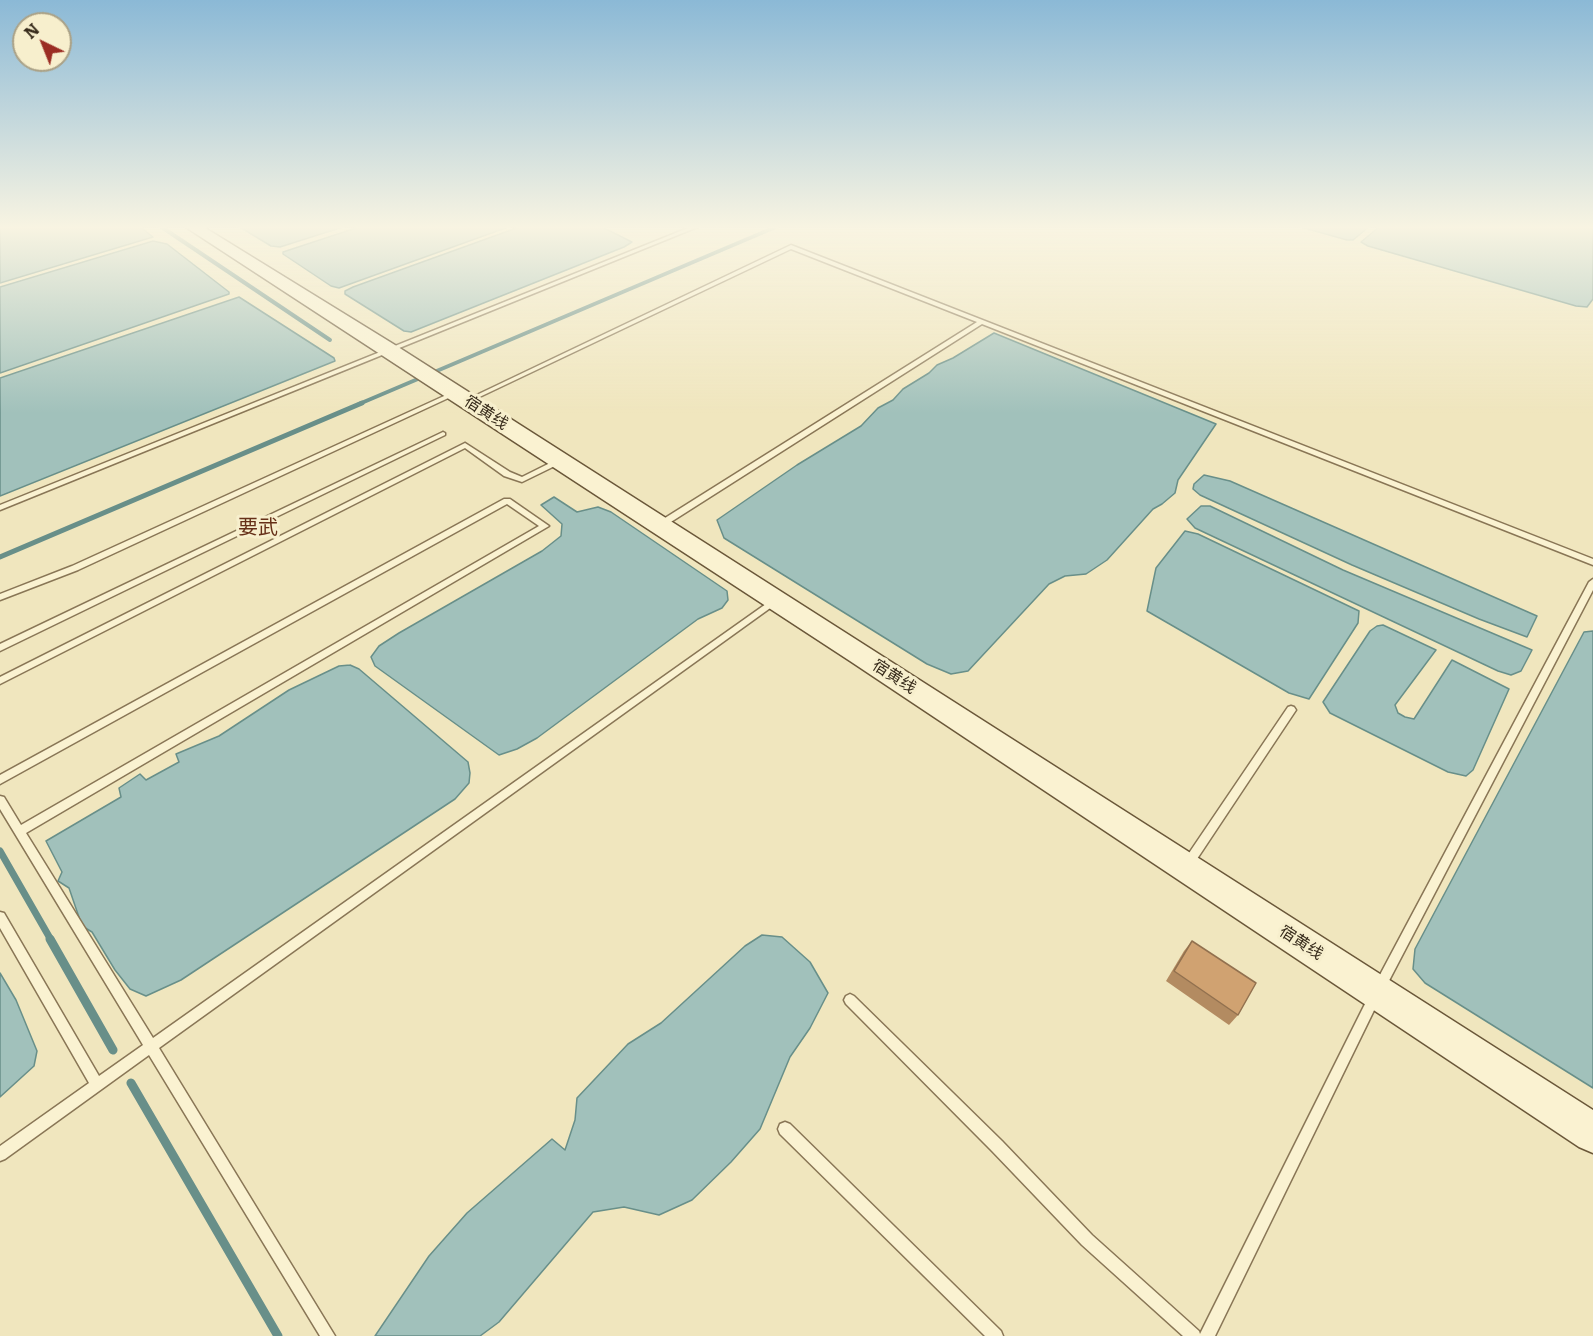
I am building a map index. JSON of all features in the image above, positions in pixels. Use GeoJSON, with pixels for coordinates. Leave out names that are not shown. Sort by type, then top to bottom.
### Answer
{"type":"FeatureCollection","features":[{"type":"Feature","properties":{"kind":"main road","name":"宿黄线"},"geometry":{"type":"LineString","coordinates":[[291,288],[660,525],[1593,1133]]}},
{"type":"Feature","properties":{"kind":"lane"},"geometry":{"type":"LineString","coordinates":[[0,508],[542,288]]}},
{"type":"Feature","properties":{"kind":"lane"},"geometry":{"type":"LineString","coordinates":[[0,597],[75,568],[456,394],[697,288]]}},
{"type":"Feature","properties":{"kind":"lane"},"geometry":{"type":"LineString","coordinates":[[896,288],[1593,562]]}},
{"type":"Feature","properties":{"kind":"lane"},"geometry":{"type":"LineString","coordinates":[[660,525],[982,322]]}},
{"type":"Feature","properties":{"kind":"lane"},"geometry":{"type":"LineString","coordinates":[[0,648],[443,434]]}},
{"type":"Feature","properties":{"kind":"lane"},"geometry":{"type":"LineString","coordinates":[[0,681],[465,445],[507,474],[522,480],[561,462]]}},
{"type":"Feature","properties":{"kind":"lane"},"geometry":{"type":"LineString","coordinates":[[0,780],[507,501],[546,526],[18,831]]}},
{"type":"Feature","properties":{"kind":"lane"},"geometry":{"type":"LineString","coordinates":[[1208,1336],[1377,992],[1593,582]]}},
{"type":"Feature","properties":{"kind":"lane"},"geometry":{"type":"LineString","coordinates":[[0,1154],[777,601]]}},
{"type":"Feature","properties":{"kind":"lane"},"geometry":{"type":"LineString","coordinates":[[1185,867],[1291,710]]}},
{"type":"Feature","properties":{"kind":"lane"},"geometry":{"type":"LineString","coordinates":[[0,800],[327,1336]]}},
{"type":"Feature","properties":{"kind":"lane"},"geometry":{"type":"LineString","coordinates":[[0,917],[96,1084]]}},
{"type":"Feature","properties":{"kind":"lane"},"geometry":{"type":"LineString","coordinates":[[850,1000],[997,1146],[1087,1240],[1194,1336]]}},
{"type":"Feature","properties":{"kind":"lane"},"geometry":{"type":"LineString","coordinates":[[785,1129],[996,1336]]}},
{"type":"Feature","properties":{"kind":"water"},"geometry":{"type":"Polygon","coordinates":[[[0,288],[224,288],[229,292],[229,294],[0,373],[0,288]]]}},
{"type":"Feature","properties":{"kind":"water"},"geometry":{"type":"Polygon","coordinates":[[[350,288],[520,288],[411,332],[404,331],[345,294],[345,291],[350,288]]]}},
{"type":"Feature","properties":{"kind":"water"},"geometry":{"type":"Polygon","coordinates":[[[1515,288],[1593,288],[1593,299],[1587,307],[1515,288]]]}},
{"type":"Feature","properties":{"kind":"water"},"geometry":{"type":"Polygon","coordinates":[[[239,297],[334,358],[335,361],[0,496],[0,378],[239,297]]]}},
{"type":"Feature","properties":{"kind":"water"},"geometry":{"type":"Polygon","coordinates":[[[994,333],[1216,424],[1178,480],[1175,493],[1153,509],[1107,560],[1086,574],[1065,576],[1049,584],[968,671],[951,674],[927,664],[724,538],[717,520],[797,465],[861,426],[878,408],[893,400],[903,389],[929,373],[937,365],[994,333]]]}},
{"type":"Feature","properties":{"kind":"water"},"geometry":{"type":"Polygon","coordinates":[[[1204,475],[1230,481],[1537,616],[1527,637],[1479,619],[1352,565],[1200,495],[1193,489],[1194,484],[1204,475]]]}},
{"type":"Feature","properties":{"kind":"water"},"geometry":{"type":"Polygon","coordinates":[[[554,497],[577,512],[598,507],[611,512],[727,591],[728,600],[722,608],[698,619],[537,738],[517,749],[499,755],[375,666],[371,657],[379,646],[399,633],[542,551],[561,536],[562,524],[541,505],[554,497]]]}},
{"type":"Feature","properties":{"kind":"water"},"geometry":{"type":"Polygon","coordinates":[[[1201,506],[1210,506],[1343,570],[1532,650],[1521,671],[1511,675],[1498,671],[1195,528],[1187,519],[1201,506]]]}},
{"type":"Feature","properties":{"kind":"water"},"geometry":{"type":"Polygon","coordinates":[[[1185,531],[1198,534],[1359,611],[1358,623],[1309,699],[1289,693],[1147,611],[1156,568],[1185,531]]]}},
{"type":"Feature","properties":{"kind":"water"},"geometry":{"type":"Polygon","coordinates":[[[1383,625],[1436,650],[1395,705],[1398,713],[1405,717],[1414,719],[1452,660],[1509,689],[1473,770],[1466,776],[1448,772],[1330,713],[1323,702],[1370,631],[1383,625]]]}},
{"type":"Feature","properties":{"kind":"water"},"geometry":{"type":"Polygon","coordinates":[[[1593,631],[1593,1088],[1425,983],[1413,969],[1415,949],[1584,632],[1593,631]]]}},
{"type":"Feature","properties":{"kind":"water"},"geometry":{"type":"Polygon","coordinates":[[[350,665],[359,669],[468,762],[469,783],[455,799],[181,980],[146,996],[130,989],[115,970],[92,932],[82,926],[69,888],[58,881],[62,872],[46,841],[121,797],[119,788],[140,774],[146,780],[179,762],[176,754],[219,736],[289,690],[339,666],[350,665]]]}},
{"type":"Feature","properties":{"kind":"water"},"geometry":{"type":"Polygon","coordinates":[[[762,935],[782,937],[810,962],[828,993],[810,1028],[790,1057],[760,1129],[731,1162],[692,1200],[659,1215],[624,1207],[593,1212],[499,1322],[480,1336],[375,1336],[429,1256],[467,1213],[552,1139],[565,1150],[575,1120],[577,1098],[628,1044],[661,1023],[745,946],[762,935]]]}},
{"type":"Feature","properties":{"kind":"water"},"geometry":{"type":"Polygon","coordinates":[[[0,973],[16,1000],[37,1051],[34,1066],[0,1097],[0,973]]]}},
{"type":"Feature","properties":{"kind":"building"},"geometry":{"type":"Polygon","coordinates":[[[1192,941],[1256,983],[1238,1015],[1174,971],[1192,941]]]}},
{"type":"Feature","properties":{"kind":"waterway"},"geometry":{"type":"LineString","coordinates":[[253,288],[330,340]]}},
{"type":"Feature","properties":{"kind":"waterway"},"geometry":{"type":"LineString","coordinates":[[359,404],[631,288]]}},
{"type":"Feature","properties":{"kind":"waterway"},"geometry":{"type":"LineString","coordinates":[[0,557],[362,403]]}},
{"type":"Feature","properties":{"kind":"waterway"},"geometry":{"type":"LineString","coordinates":[[0,851],[51,940]]}},
{"type":"Feature","properties":{"kind":"waterway"},"geometry":{"type":"LineString","coordinates":[[50,939],[113,1050]]}},
{"type":"Feature","properties":{"kind":"waterway"},"geometry":{"type":"LineString","coordinates":[[131,1083],[278,1336]]}},
{"type":"Feature","properties":{"kind":"district","name":"要武"},"geometry":{"type":"Point","coordinates":[258,528]}}]}
